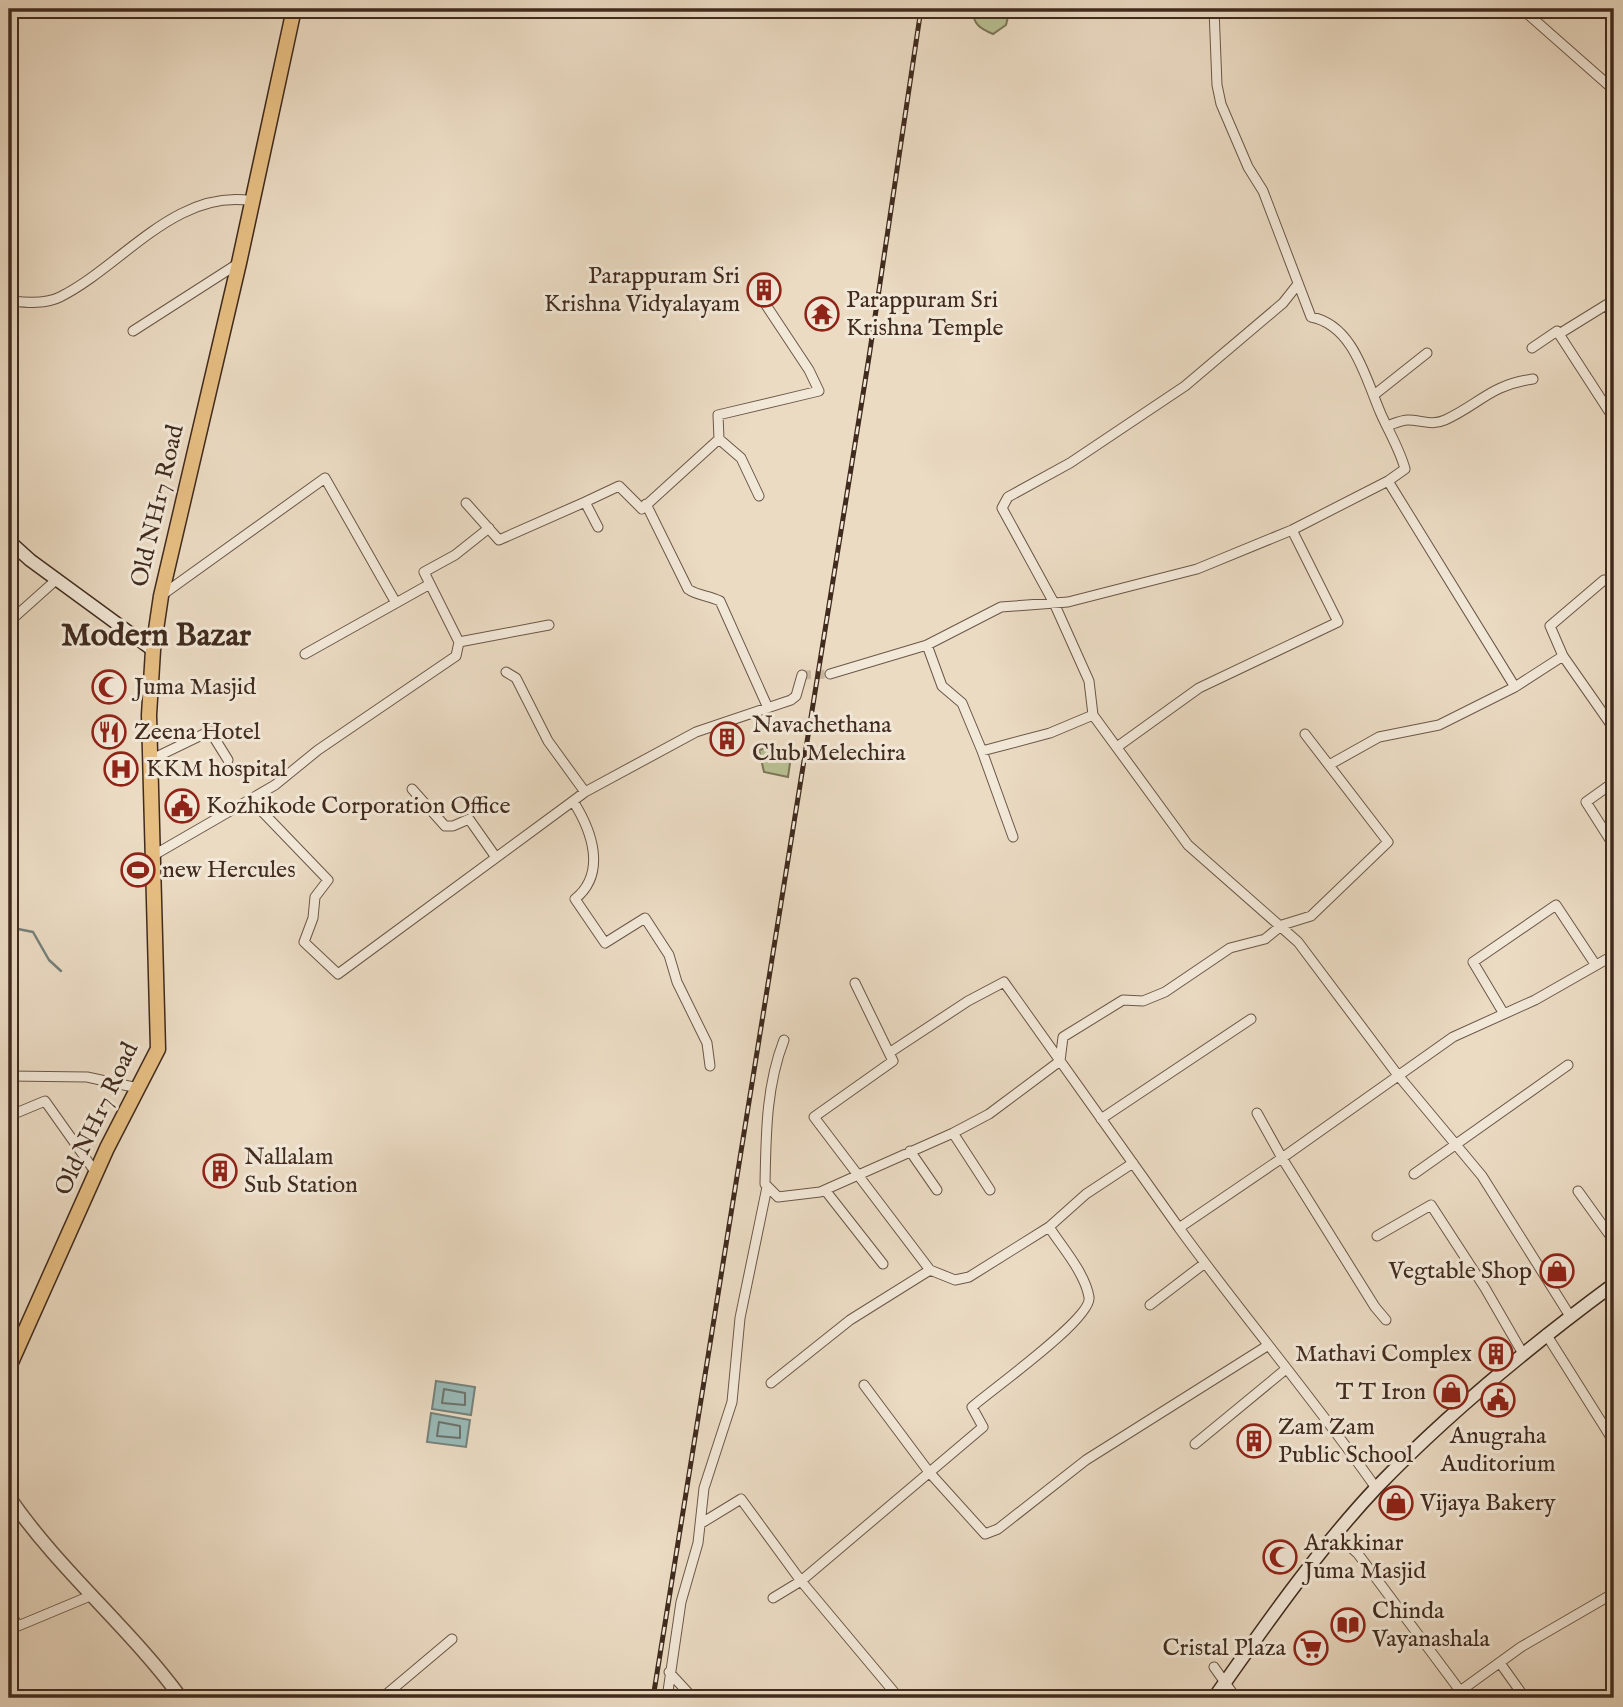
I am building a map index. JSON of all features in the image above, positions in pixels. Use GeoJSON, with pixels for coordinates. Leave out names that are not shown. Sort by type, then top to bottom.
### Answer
{"type":"FeatureCollection","features":[{"type":"Feature","properties":{"kind":"main road","name":"Old NH17 Road"},"geometry":{"type":"LineString","coordinates":[[9,1367],[96,1173],[158,1049],[150,760],[153,650],[161,596],[239,263],[294,9]]}},
{"type":"Feature","properties":{"kind":"main road"},"geometry":{"type":"LineString","coordinates":[[9,541],[56,580],[153,650]]}},
{"type":"Feature","properties":{"kind":"main road"},"geometry":{"type":"LineString","coordinates":[[1214,1698],[1337,1535],[1376,1488],[1522,1352],[1614,1284]]}},
{"type":"Feature","properties":{"kind":"main road"},"geometry":{"type":"LineString","coordinates":[[9,1497],[31,1530],[158,1667],[181,1698]]}},
{"type":"Feature","properties":{"kind":"street"},"geometry":{"type":"LineString","coordinates":[[830,674],[927,645],[1001,607],[1054,603],[1197,569],[1292,530],[1388,481],[1405,469],[1374,395],[1346,339],[1334,327],[1311,317],[1263,191],[1248,167],[1221,104],[1212,69],[1214,9]]}},
{"type":"Feature","properties":{"kind":"street"},"geometry":{"type":"LineString","coordinates":[[1522,9],[1614,90]]}},
{"type":"Feature","properties":{"kind":"street"},"geometry":{"type":"LineString","coordinates":[[9,294],[13,301],[33,303],[60,297],[157,229],[209,201],[230,197],[253,201]]}},
{"type":"Feature","properties":{"kind":"street"},"geometry":{"type":"LineString","coordinates":[[133,331],[239,263]]}},
{"type":"Feature","properties":{"kind":"street"},"geometry":{"type":"LineString","coordinates":[[1298,284],[1283,303],[1185,386],[1070,463],[1008,497],[1002,508],[1054,603],[1089,681],[1093,715],[1188,845],[1282,925],[1298,942],[1397,1074],[1482,1176],[1570,1316]]}},
{"type":"Feature","properties":{"kind":"street"},"geometry":{"type":"LineString","coordinates":[[759,496],[741,458],[719,439],[718,415],[819,391],[762,299]]}},
{"type":"Feature","properties":{"kind":"street"},"geometry":{"type":"LineString","coordinates":[[1559,334],[1610,302],[1614,316]]}},
{"type":"Feature","properties":{"kind":"street"},"geometry":{"type":"LineString","coordinates":[[1532,348],[1557,331],[1614,419]]}},
{"type":"Feature","properties":{"kind":"street"},"geometry":{"type":"LineString","coordinates":[[1374,395],[1427,353]]}},
{"type":"Feature","properties":{"kind":"street"},"geometry":{"type":"LineString","coordinates":[[1387,426],[1406,420],[1432,424],[1445,420],[1512,382],[1533,379]]}},
{"type":"Feature","properties":{"kind":"street"},"geometry":{"type":"LineString","coordinates":[[466,503],[499,540],[619,486],[642,509],[719,439]]}},
{"type":"Feature","properties":{"kind":"street"},"geometry":{"type":"LineString","coordinates":[[161,596],[325,478],[396,603]]}},
{"type":"Feature","properties":{"kind":"street"},"geometry":{"type":"LineString","coordinates":[[1388,481],[1515,687]]}},
{"type":"Feature","properties":{"kind":"street"},"geometry":{"type":"LineString","coordinates":[[585,502],[598,527]]}},
{"type":"Feature","properties":{"kind":"street"},"geometry":{"type":"LineString","coordinates":[[646,504],[688,589],[698,596],[710,596],[720,601],[768,708]]}},
{"type":"Feature","properties":{"kind":"street"},"geometry":{"type":"LineString","coordinates":[[154,855],[275,785],[318,750],[456,656],[459,642],[424,572],[455,555],[489,528]]}},
{"type":"Feature","properties":{"kind":"street"},"geometry":{"type":"LineString","coordinates":[[1117,747],[1199,688],[1338,622],[1292,530]]}},
{"type":"Feature","properties":{"kind":"street"},"geometry":{"type":"LineString","coordinates":[[9,622],[56,580]]}},
{"type":"Feature","properties":{"kind":"street"},"geometry":{"type":"LineString","coordinates":[[1604,580],[1550,626],[1563,656],[1614,729]]}},
{"type":"Feature","properties":{"kind":"street"},"geometry":{"type":"LineString","coordinates":[[305,654],[430,584]]}},
{"type":"Feature","properties":{"kind":"street"},"geometry":{"type":"LineString","coordinates":[[459,642],[549,625]]}},
{"type":"Feature","properties":{"kind":"street"},"geometry":{"type":"LineString","coordinates":[[927,645],[942,686],[962,703],[1013,837]]}},
{"type":"Feature","properties":{"kind":"street"},"geometry":{"type":"LineString","coordinates":[[1329,765],[1379,737],[1439,725],[1515,687],[1563,656]]}},
{"type":"Feature","properties":{"kind":"street"},"geometry":{"type":"LineString","coordinates":[[506,672],[516,678],[548,741],[585,792]]}},
{"type":"Feature","properties":{"kind":"street"},"geometry":{"type":"LineString","coordinates":[[251,800],[328,880],[315,897],[313,918],[304,942],[338,974],[585,792],[686,737],[796,696],[803,675]]}},
{"type":"Feature","properties":{"kind":"street"},"geometry":{"type":"LineString","coordinates":[[982,751],[1050,733],[1093,715]]}},
{"type":"Feature","properties":{"kind":"street"},"geometry":{"type":"LineString","coordinates":[[150,760],[210,731],[228,760]]}},
{"type":"Feature","properties":{"kind":"street"},"geometry":{"type":"LineString","coordinates":[[767,1187],[778,1197],[825,1190],[953,1133],[989,1114],[1060,1061],[1063,1037],[1088,1021],[1123,1000],[1143,1001],[1165,992],[1230,948],[1265,939],[1282,925],[1311,916],[1388,842],[1305,734]]}},
{"type":"Feature","properties":{"kind":"street"},"geometry":{"type":"LineString","coordinates":[[1614,782],[1587,802],[1614,846]]}},
{"type":"Feature","properties":{"kind":"street"},"geometry":{"type":"LineString","coordinates":[[412,789],[445,826],[453,826],[469,819],[495,856]]}},
{"type":"Feature","properties":{"kind":"street"},"geometry":{"type":"LineString","coordinates":[[573,801],[591,831],[594,855],[592,878],[587,890],[575,899],[605,943],[645,918],[669,956],[677,982],[707,1043],[710,1066]]}},
{"type":"Feature","properties":{"kind":"street"},"geometry":{"type":"LineString","coordinates":[[1504,1014],[1473,962],[1556,905],[1595,964]]}},
{"type":"Feature","properties":{"kind":"street"},"geometry":{"type":"LineString","coordinates":[[1179,1228],[1453,1037],[1535,1000],[1614,955]]}},
{"type":"Feature","properties":{"kind":"street"},"geometry":{"type":"LineString","coordinates":[[889,1054],[968,1001],[1004,982],[1179,1228],[1267,1346],[1336,1431],[1376,1488]]}},
{"type":"Feature","properties":{"kind":"street"},"geometry":{"type":"LineString","coordinates":[[855,983],[893,1061],[814,1117],[930,1270],[955,1280],[969,1277],[1049,1227],[1086,1194],[1133,1163]]}},
{"type":"Feature","properties":{"kind":"street"},"geometry":{"type":"LineString","coordinates":[[1101,1119],[1251,1020]]}},
{"type":"Feature","properties":{"kind":"street"},"geometry":{"type":"LineString","coordinates":[[667,1698],[681,1602],[698,1543],[704,1488],[732,1402],[740,1318],[767,1187],[765,1174],[769,1093],[784,1040]]}},
{"type":"Feature","properties":{"kind":"street"},"geometry":{"type":"LineString","coordinates":[[1414,1174],[1568,1065]]}},
{"type":"Feature","properties":{"kind":"street"},"geometry":{"type":"LineString","coordinates":[[9,1076],[87,1077],[138,1087]]}},
{"type":"Feature","properties":{"kind":"street"},"geometry":{"type":"LineString","coordinates":[[9,1116],[45,1101],[96,1173]]}},
{"type":"Feature","properties":{"kind":"street"},"geometry":{"type":"LineString","coordinates":[[1257,1113],[1374,1307],[1386,1320]]}},
{"type":"Feature","properties":{"kind":"street"},"geometry":{"type":"LineString","coordinates":[[953,1133],[990,1190]]}},
{"type":"Feature","properties":{"kind":"street"},"geometry":{"type":"LineString","coordinates":[[910,1151],[937,1190]]}},
{"type":"Feature","properties":{"kind":"street"},"geometry":{"type":"LineString","coordinates":[[825,1190],[883,1264]]}},
{"type":"Feature","properties":{"kind":"street"},"geometry":{"type":"LineString","coordinates":[[1578,1191],[1614,1241]]}},
{"type":"Feature","properties":{"kind":"street"},"geometry":{"type":"LineString","coordinates":[[1377,1236],[1431,1205],[1522,1352]]}},
{"type":"Feature","properties":{"kind":"street"},"geometry":{"type":"LineString","coordinates":[[773,1598],[801,1581],[983,1427],[972,1407],[1073,1325],[1088,1307],[1090,1300],[1085,1285],[1049,1227]]}},
{"type":"Feature","properties":{"kind":"street"},"geometry":{"type":"LineString","coordinates":[[1150,1305],[1205,1263]]}},
{"type":"Feature","properties":{"kind":"street"},"geometry":{"type":"LineString","coordinates":[[771,1383],[850,1320],[930,1270]]}},
{"type":"Feature","properties":{"kind":"street"},"geometry":{"type":"LineString","coordinates":[[1546,1334],[1614,1442]]}},
{"type":"Feature","properties":{"kind":"street"},"geometry":{"type":"LineString","coordinates":[[864,1385],[929,1472],[985,1534],[998,1529],[1086,1460],[1267,1346]]}},
{"type":"Feature","properties":{"kind":"street"},"geometry":{"type":"LineString","coordinates":[[1195,1444],[1286,1369]]}},
{"type":"Feature","properties":{"kind":"street"},"geometry":{"type":"LineString","coordinates":[[700,1524],[741,1499],[801,1581],[900,1698]]}},
{"type":"Feature","properties":{"kind":"street"},"geometry":{"type":"LineString","coordinates":[[1337,1535],[1358,1554],[1382,1584],[1459,1695],[1521,1647],[1614,1593]]}},
{"type":"Feature","properties":{"kind":"street"},"geometry":{"type":"LineString","coordinates":[[9,1611],[18,1626],[90,1596]]}},
{"type":"Feature","properties":{"kind":"street"},"geometry":{"type":"LineString","coordinates":[[382,1698],[452,1639]]}},
{"type":"Feature","properties":{"kind":"street"},"geometry":{"type":"LineString","coordinates":[[1500,1663],[1525,1698]]}},
{"type":"Feature","properties":{"kind":"street"},"geometry":{"type":"LineString","coordinates":[[1214,1667],[1236,1698]]}},
{"type":"Feature","properties":{"kind":"street"},"geometry":{"type":"LineString","coordinates":[[669,1672],[693,1698]]}},
{"type":"Feature","properties":{"kind":"green space"},"geometry":{"type":"Polygon","coordinates":[[[973,9],[1010,9],[1006,25],[993,34],[978,25],[973,9]]]}},
{"type":"Feature","properties":{"kind":"green space"},"geometry":{"type":"Polygon","coordinates":[[[771,747],[791,756],[788,777],[764,772],[759,750],[771,747]]]}},
{"type":"Feature","properties":{"kind":"water"},"geometry":{"type":"Polygon","coordinates":[[[436,1381],[475,1387],[471,1415],[432,1409],[436,1381]]]}},
{"type":"Feature","properties":{"kind":"water"},"geometry":{"type":"Polygon","coordinates":[[[431,1413],[470,1420],[466,1447],[427,1442],[431,1413]]]}},
{"type":"Feature","properties":{"kind":"waterway"},"geometry":{"type":"LineString","coordinates":[[1611,9],[1614,12]]}},
{"type":"Feature","properties":{"kind":"waterway"},"geometry":{"type":"LineString","coordinates":[[9,932],[18,929],[33,932],[49,960],[61,971]]}},
{"type":"Feature","properties":{"kind":"tunnel"},"geometry":{"type":"LineString","coordinates":[[802,675],[830,674]]}},
{"type":"Feature","properties":{"kind":"railway"},"geometry":{"type":"LineString","coordinates":[[653,1698],[869,357],[921,9]]}},
{"type":"Feature","properties":{"kind":"place","name":"Parappuram Sri Krishna Vidyalayam"},"geometry":{"type":"Point","coordinates":[764,290]}},
{"type":"Feature","properties":{"kind":"place","name":"Parappuram Sri Krishna Temple"},"geometry":{"type":"Point","coordinates":[822,314]}},
{"type":"Feature","properties":{"kind":"place","name":"Juma Masjid"},"geometry":{"type":"Point","coordinates":[109,687]}},
{"type":"Feature","properties":{"kind":"place","name":"Zeena Hotel"},"geometry":{"type":"Point","coordinates":[109,732]}},
{"type":"Feature","properties":{"kind":"place","name":"Navachethana Club Melechira"},"geometry":{"type":"Point","coordinates":[727,739]}},
{"type":"Feature","properties":{"kind":"place","name":"KKM hospital"},"geometry":{"type":"Point","coordinates":[121,769]}},
{"type":"Feature","properties":{"kind":"place","name":"Kozhikode Corporation Office"},"geometry":{"type":"Point","coordinates":[182,806]}},
{"type":"Feature","properties":{"kind":"place","name":"new Hercules"},"geometry":{"type":"Point","coordinates":[138,870]}},
{"type":"Feature","properties":{"kind":"place","name":"Nallalam Sub Station"},"geometry":{"type":"Point","coordinates":[220,1171]}},
{"type":"Feature","properties":{"kind":"place","name":"Vegtable Shop"},"geometry":{"type":"Point","coordinates":[1557,1271]}},
{"type":"Feature","properties":{"kind":"place","name":"Mathavi Complex"},"geometry":{"type":"Point","coordinates":[1496,1354]}},
{"type":"Feature","properties":{"kind":"place","name":"T T Iron"},"geometry":{"type":"Point","coordinates":[1451,1392]}},
{"type":"Feature","properties":{"kind":"place","name":"Anugraha Auditorium"},"geometry":{"type":"Point","coordinates":[1498,1400]}},
{"type":"Feature","properties":{"kind":"place","name":"Zam Zam Public School"},"geometry":{"type":"Point","coordinates":[1254,1441]}},
{"type":"Feature","properties":{"kind":"place","name":"Vijaya Bakery"},"geometry":{"type":"Point","coordinates":[1396,1503]}},
{"type":"Feature","properties":{"kind":"place","name":"Arakkinar Juma Masjid"},"geometry":{"type":"Point","coordinates":[1280,1557]}},
{"type":"Feature","properties":{"kind":"place","name":"Chinda Vayanashala"},"geometry":{"type":"Point","coordinates":[1348,1625]}},
{"type":"Feature","properties":{"kind":"place","name":"Cristal Plaza"},"geometry":{"type":"Point","coordinates":[1311,1648]}},
{"type":"Feature","properties":{"kind":"district","name":"Modern Bazar"},"geometry":{"type":"Point","coordinates":[156,636]}}]}
